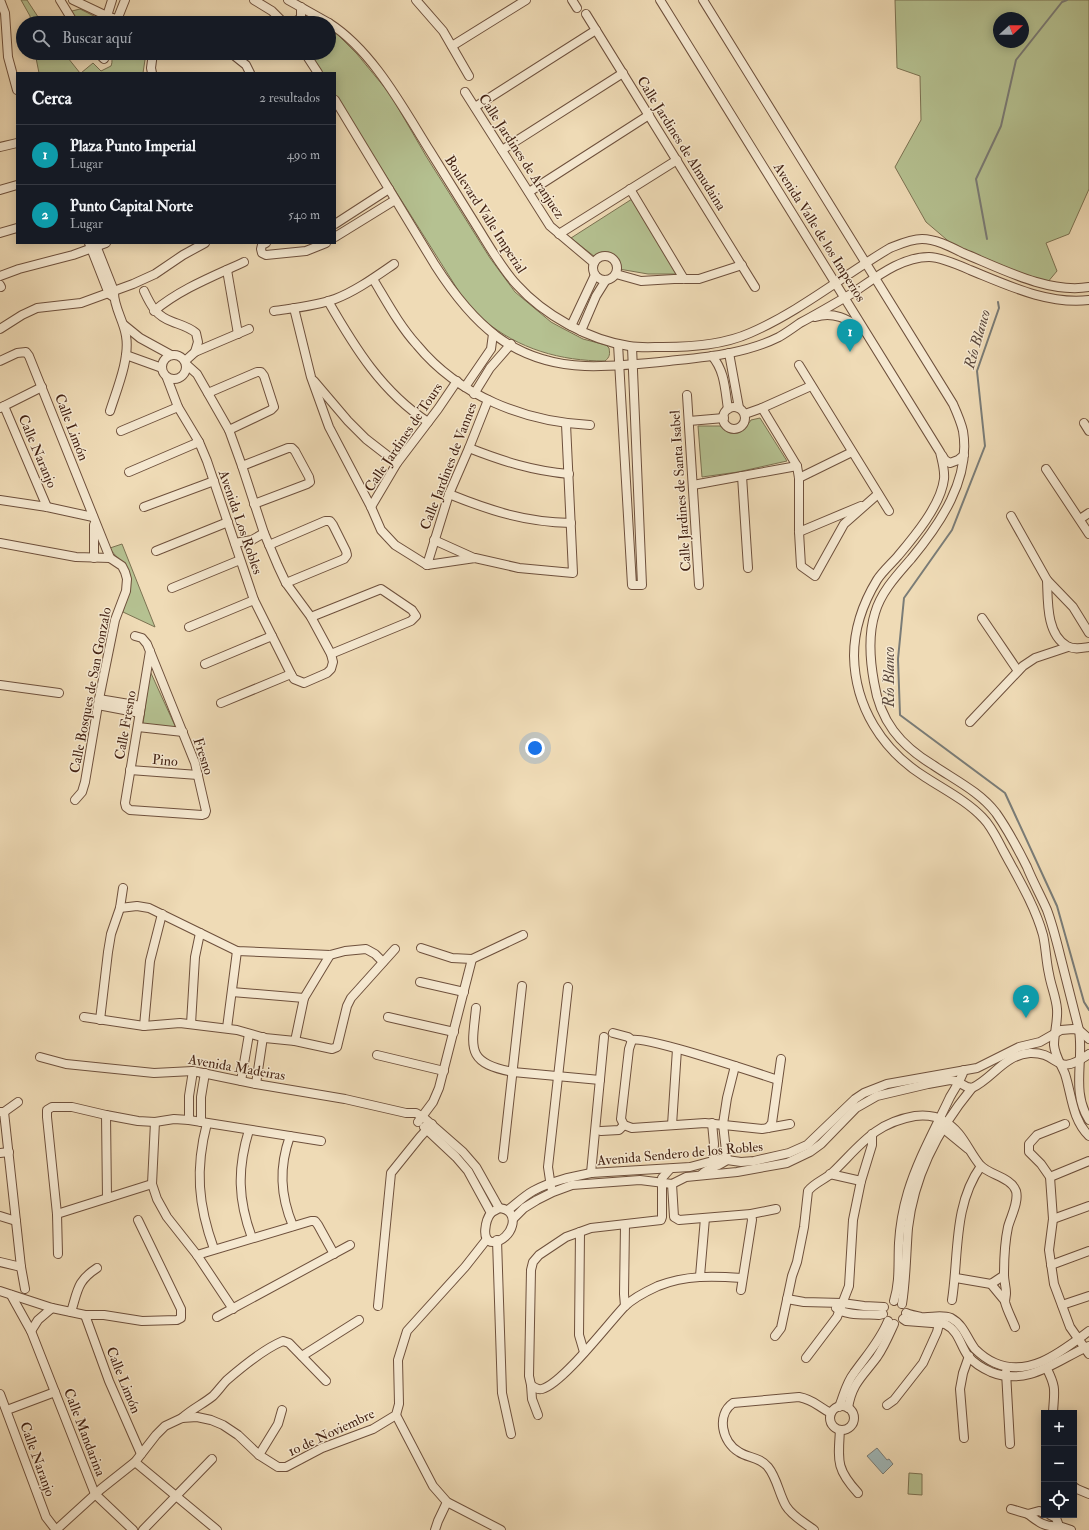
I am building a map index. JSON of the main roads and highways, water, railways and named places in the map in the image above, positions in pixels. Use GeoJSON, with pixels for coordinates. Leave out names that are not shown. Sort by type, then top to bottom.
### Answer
{"type":"FeatureCollection","features":[{"type":"Feature","properties":{"kind":"water"},"geometry":{"type":"Polygon","coordinates":[[[877,1448],[887,1460],[889,1459],[893,1464],[883,1474],[867,1456],[877,1448]]]}},
{"type":"Feature","properties":{"kind":"waterway","name":"Río Blanco"},"geometry":{"type":"LineString","coordinates":[[987,239],[976,179],[1001,126],[1016,60],[1062,2],[1067,0]]}},
{"type":"Feature","properties":{"kind":"waterway","name":"Río Blanco"},"geometry":{"type":"LineString","coordinates":[[998,302],[999,308],[977,371],[985,446],[952,530],[904,598],[898,659],[900,715],[1005,793],[1057,906],[1084,1002],[1089,1010]]}},
{"type":"Feature","properties":{"kind":"place","name":"Plaza Punto Imperial"},"geometry":{"type":"Point","coordinates":[850,352]}},
{"type":"Feature","properties":{"kind":"place","name":"Punto Capital Norte"},"geometry":{"type":"Point","coordinates":[1026,1018]}}]}
